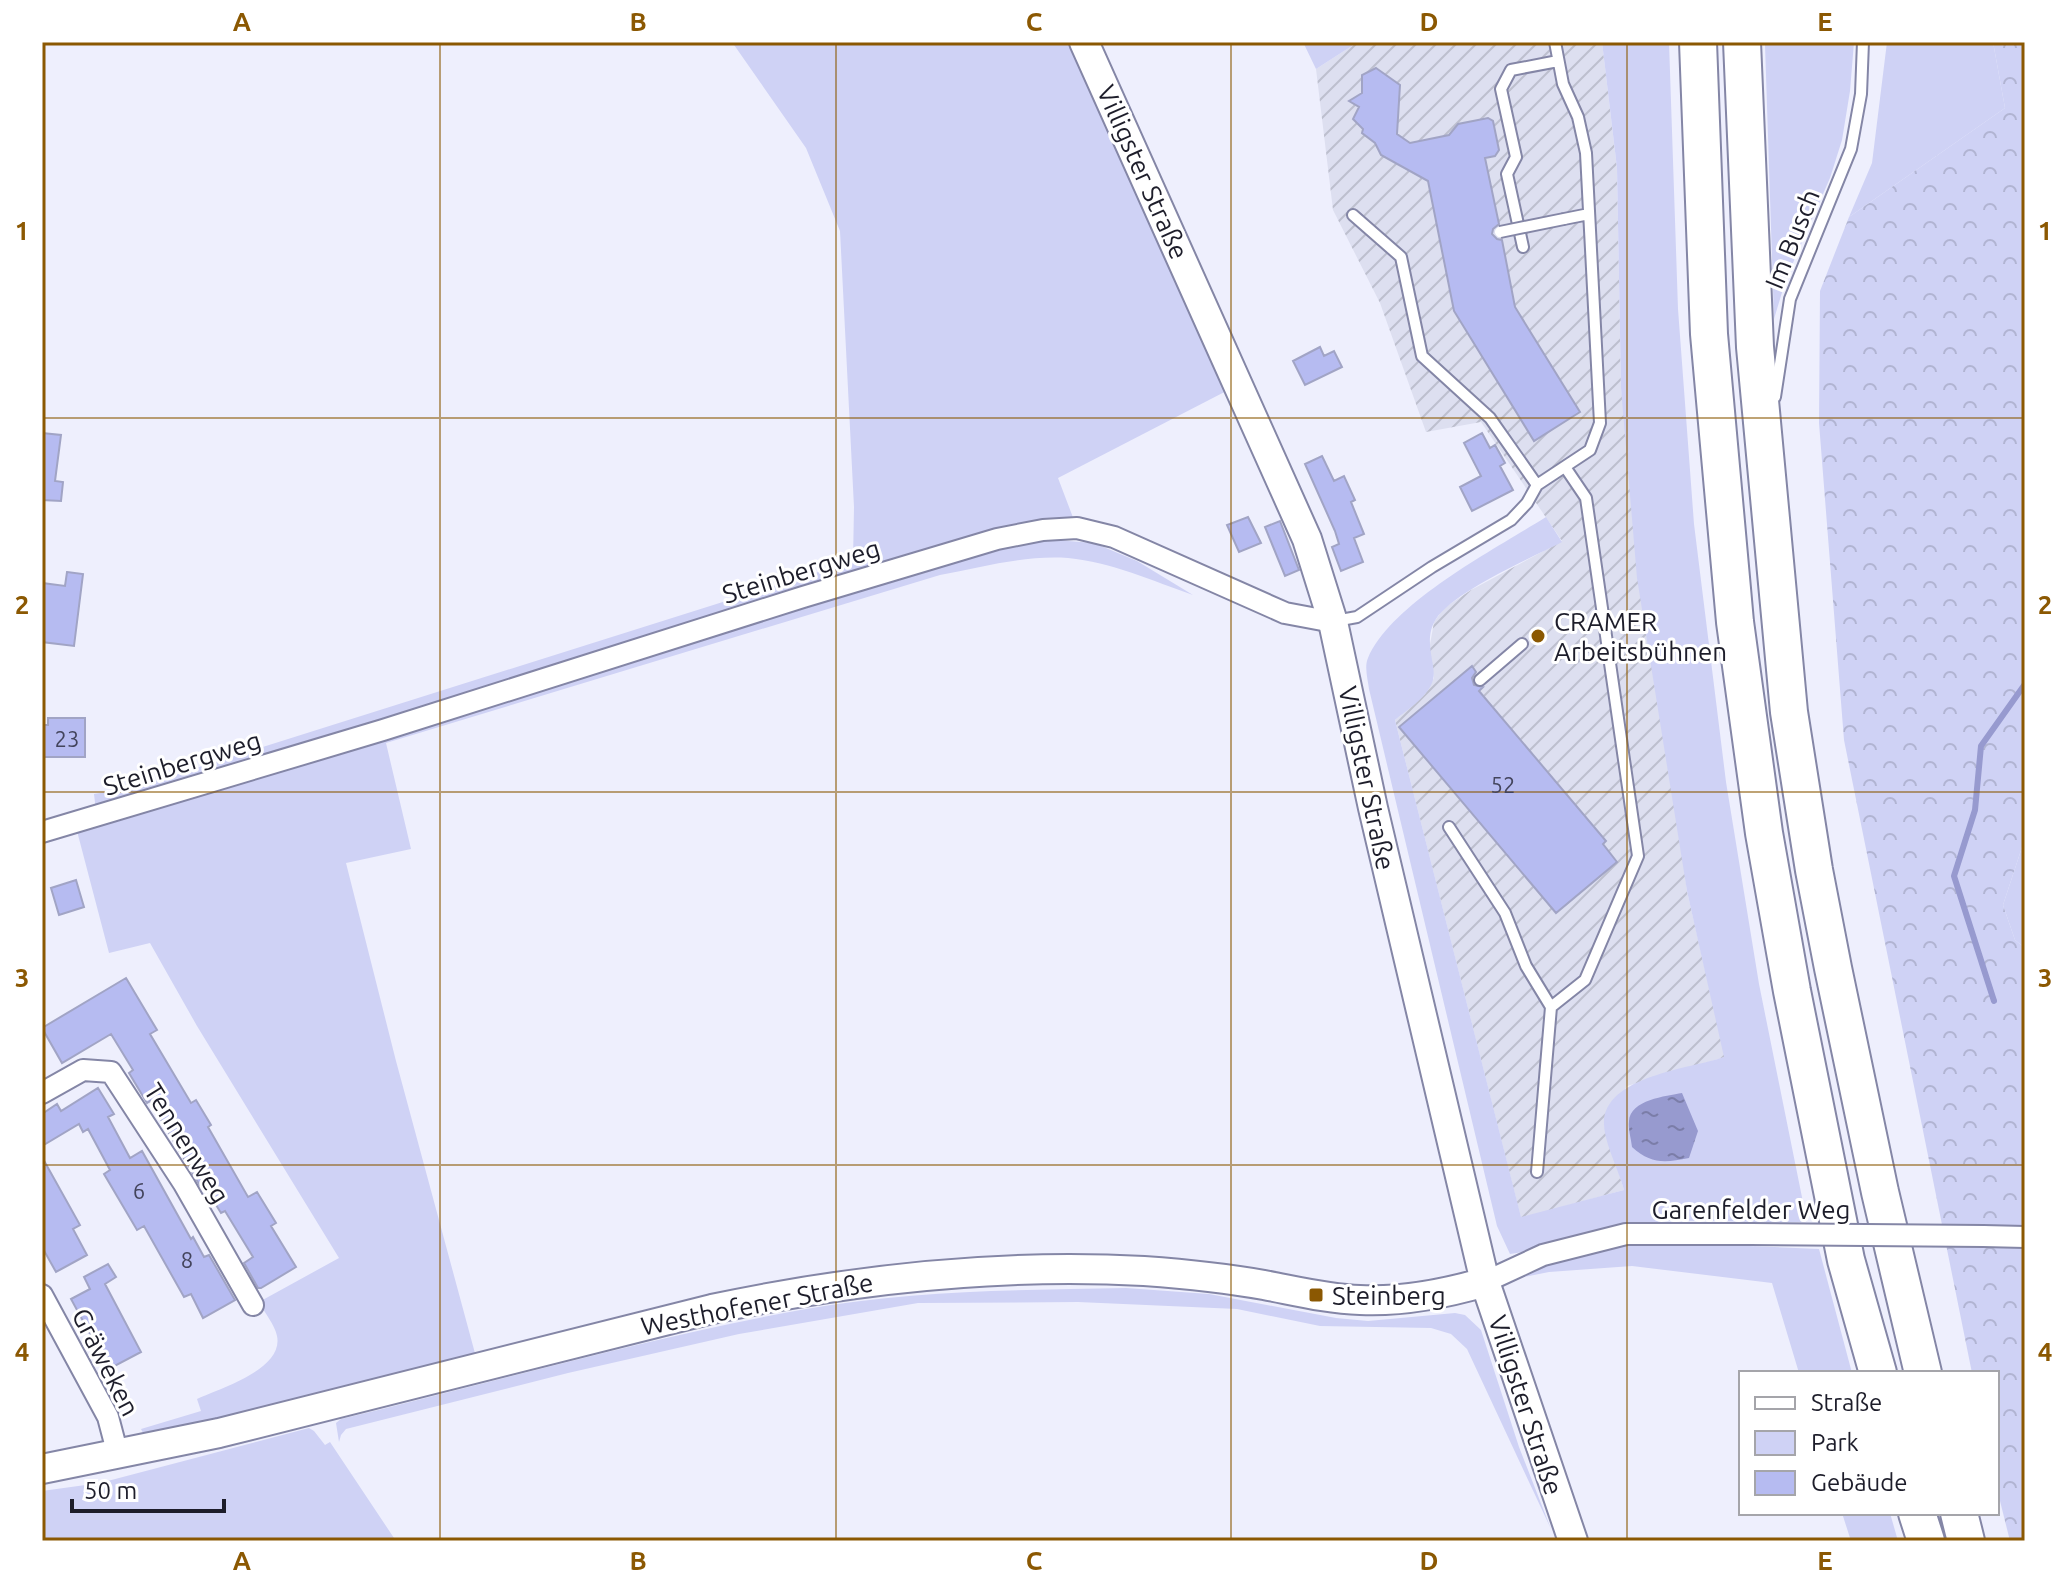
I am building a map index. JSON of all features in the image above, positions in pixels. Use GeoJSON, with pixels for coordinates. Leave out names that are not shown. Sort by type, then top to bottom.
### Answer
{"type":"FeatureCollection","features":[{"type":"Feature","properties":{"kind":"highway"},"geometry":{"type":"LineString","coordinates":[[1698,42],[1709,334],[1735,622],[1764,833],[1792,991],[1846,1260],[1877,1371]]}},
{"type":"Feature","properties":{"kind":"highway"},"geometry":{"type":"LineString","coordinates":[[1742,42],[1755,347],[1789,712],[1814,870],[1880,1192],[1923,1371]]}},
{"type":"Feature","properties":{"kind":"highway"},"geometry":{"type":"LineString","coordinates":[[1918,1515],[1926,1541]]}},
{"type":"Feature","properties":{"kind":"highway"},"geometry":{"type":"LineString","coordinates":[[1960,1515],[1966,1541]]}},
{"type":"Feature","properties":{"kind":"main road","name":"Villigster Straße"},"geometry":{"type":"LineString","coordinates":[[1084,42],[1307,539],[1333,622],[1373,808],[1485,1282],[1573,1541]]}},
{"type":"Feature","properties":{"kind":"main road","name":"Westhofener Straße"},"geometry":{"type":"LineString","coordinates":[[42,1469],[219,1433],[712,1309],[788,1293],[913,1275],[1142,1271],[1203,1276],[1360,1300],[1408,1299],[1447,1293],[1485,1282]]}},
{"type":"Feature","properties":{"kind":"street","name":"Steinbergweg"},"geometry":{"type":"LineString","coordinates":[[42,832],[383,730],[803,597],[997,539],[1043,530],[1077,528],[1114,537],[1285,613],[1333,622]]}},
{"type":"Feature","properties":{"kind":"street","name":"Tennenweg"},"geometry":{"type":"LineString","coordinates":[[43,1090],[83,1070],[111,1072],[184,1184],[253,1305]]}},
{"type":"Feature","properties":{"kind":"street","name":"Garenfelder Weg"},"geometry":{"type":"LineString","coordinates":[[1485,1282],[1543,1255],[1626,1234],[2025,1237]]}},
{"type":"Feature","properties":{"kind":"street","name":"Gräweken"},"geometry":{"type":"LineString","coordinates":[[44,1301],[108,1417],[118,1455]]}},
{"type":"Feature","properties":{"kind":"lane"},"geometry":{"type":"LineString","coordinates":[[1333,622],[1357,617],[1511,520],[1527,503],[1537,485],[1590,450],[1600,423],[1586,153],[1578,117],[1563,84],[1555,42]]}},
{"type":"Feature","properties":{"kind":"lane","name":"Im Busch"},"geometry":{"type":"LineString","coordinates":[[1774,406],[1790,299],[1851,149],[1861,94],[1863,42]]}},
{"type":"Feature","properties":{"kind":"lane"},"geometry":{"type":"LineString","coordinates":[[1523,247],[1507,174],[1516,157],[1501,89],[1511,70],[1558,61]]}},
{"type":"Feature","properties":{"kind":"lane"},"geometry":{"type":"LineString","coordinates":[[1500,232],[1589,214]]}},
{"type":"Feature","properties":{"kind":"lane"},"geometry":{"type":"LineString","coordinates":[[1353,215],[1401,257],[1422,356],[1490,418],[1537,485]]}},
{"type":"Feature","properties":{"kind":"lane"},"geometry":{"type":"LineString","coordinates":[[1551,1007],[1585,980],[1638,856],[1586,498],[1565,467]]}},
{"type":"Feature","properties":{"kind":"lane"},"geometry":{"type":"LineString","coordinates":[[1772,550],[1781,498],[1780,483]]}},
{"type":"Feature","properties":{"kind":"lane"},"geometry":{"type":"LineString","coordinates":[[1480,680],[1522,644]]}},
{"type":"Feature","properties":{"kind":"lane"},"geometry":{"type":"LineString","coordinates":[[1449,827],[1505,913],[1526,966],[1551,1007],[1537,1172]]}},
{"type":"Feature","properties":{"kind":"shaded area","name":"CRAMER Arbeitsbühnen"},"geometry":{"type":"Polygon","coordinates":[[[1358,42],[1602,42],[1617,168],[1621,388],[1687,891],[1725,1057],[1627,1086],[1604,1125],[1624,1190],[1521,1218],[1395,720],[1425,694],[1434,678],[1429,650],[1434,622],[1444,608],[1562,541],[1481,422],[1426,432],[1380,303],[1333,210],[1316,69],[1358,42]]]}},
{"type":"Feature","properties":{"kind":"green space"},"geometry":{"type":"Polygon","coordinates":[[[732,42],[1073,42],[1238,385],[1058,478],[1077,528],[1041,524],[96,811],[94,794],[136,787],[853,561],[854,507],[840,231],[806,148],[732,42]]]}},
{"type":"Feature","properties":{"kind":"green space"},"geometry":{"type":"Polygon","coordinates":[[[1303,42],[1358,42],[1316,69],[1303,42]]]}},
{"type":"Feature","properties":{"kind":"green space"},"geometry":{"type":"Polygon","coordinates":[[[1602,42],[1669,42],[1678,309],[1694,524],[1726,782],[1759,984],[1807,1222],[1684,1221],[1635,1224],[1510,1254],[1497,1226],[1369,689],[1366,665],[1380,637],[1421,598],[1473,561],[1546,517],[1562,542],[1494,576],[1445,609],[1436,619],[1430,636],[1433,680],[1427,692],[1395,720],[1521,1217],[1624,1190],[1604,1125],[1607,1109],[1617,1095],[1650,1077],[1724,1057],[1687,891],[1637,578],[1621,388],[1617,168],[1602,42]]]}},
{"type":"Feature","properties":{"kind":"green space"},"geometry":{"type":"Polygon","coordinates":[[[1767,42],[1854,42],[1842,140],[1830,178],[1786,279],[1774,319],[1765,45],[1767,42]]]}},
{"type":"Feature","properties":{"kind":"green space"},"geometry":{"type":"Polygon","coordinates":[[[1887,42],[1993,42],[2005,108],[1849,217],[1872,163],[1887,42]]]}},
{"type":"Feature","properties":{"kind":"green space"},"geometry":{"type":"Polygon","coordinates":[[[1993,42],[2025,42],[2025,838],[2003,905],[2015,940],[2025,948],[2025,1541],[2010,1541],[1999,1497],[1999,1371],[1972,1371],[1844,740],[1819,423],[1820,291],[1849,217],[2005,108],[1993,42]]]}},
{"type":"Feature","properties":{"kind":"green space"},"geometry":{"type":"Polygon","coordinates":[[[1042,539],[1094,543],[1137,561],[1193,595],[1084,560],[1036,558],[1004,562],[940,575],[386,743],[411,849],[346,863],[476,1357],[155,1437],[153,1433],[143,1433],[141,1429],[201,1411],[197,1399],[261,1368],[277,1348],[277,1336],[259,1302],[339,1258],[197,1026],[150,943],[109,953],[77,831],[319,753],[1008,545],[1042,539]]]}},
{"type":"Feature","properties":{"kind":"green space"},"geometry":{"type":"Polygon","coordinates":[[[2025,838],[2025,948],[2015,940],[2003,905],[2025,838]]]}},
{"type":"Feature","properties":{"kind":"green space"},"geometry":{"type":"Polygon","coordinates":[[[1629,1241],[1819,1249],[1851,1371],[1798,1371],[1772,1283],[1632,1266],[1549,1272],[1519,1278],[1519,1274],[1629,1241]]]}},
{"type":"Feature","properties":{"kind":"green space"},"geometry":{"type":"Polygon","coordinates":[[[1126,1288],[1209,1294],[1368,1321],[1455,1313],[1465,1315],[1481,1330],[1519,1447],[1551,1529],[1467,1349],[1451,1334],[1431,1328],[1320,1326],[1237,1309],[1078,1302],[918,1303],[739,1334],[568,1373],[346,1429],[339,1442],[336,1423],[341,1419],[747,1320],[886,1298],[1126,1288]]]}},
{"type":"Feature","properties":{"kind":"green space"},"geometry":{"type":"Polygon","coordinates":[[[309,1428],[325,1445],[330,1442],[396,1541],[42,1541],[42,1491],[100,1483],[309,1428]]]}},
{"type":"Feature","properties":{"kind":"green space"},"geometry":{"type":"Polygon","coordinates":[[[1843,1515],[1891,1515],[1898,1541],[1851,1541],[1843,1515]]]}},
{"type":"Feature","properties":{"kind":"water"},"geometry":{"type":"Polygon","coordinates":[[[1682,1093],[1698,1131],[1689,1158],[1658,1161],[1645,1157],[1632,1147],[1629,1130],[1631,1114],[1635,1108],[1650,1100],[1682,1093]]]}},
{"type":"Feature","properties":{"kind":"building"},"geometry":{"type":"Polygon","coordinates":[[[1376,68],[1400,85],[1397,134],[1410,143],[1449,135],[1458,124],[1488,118],[1493,121],[1499,150],[1495,156],[1485,158],[1499,224],[1492,234],[1502,240],[1515,307],[1580,412],[1534,441],[1454,311],[1428,181],[1381,155],[1375,143],[1362,133],[1363,129],[1353,119],[1359,107],[1349,101],[1362,93],[1362,75],[1376,68]]]}},
{"type":"Feature","properties":{"kind":"building"},"geometry":{"type":"Polygon","coordinates":[[[1320,347],[1324,356],[1334,351],[1342,367],[1305,385],[1293,361],[1320,347]]]}},
{"type":"Feature","properties":{"kind":"building"},"geometry":{"type":"Polygon","coordinates":[[[42,433],[61,435],[55,481],[63,482],[61,501],[42,500],[42,433]]]}},
{"type":"Feature","properties":{"kind":"building"},"geometry":{"type":"Polygon","coordinates":[[[1482,433],[1490,448],[1495,445],[1505,463],[1500,466],[1513,490],[1472,511],[1460,487],[1481,476],[1464,443],[1482,433]]]}},
{"type":"Feature","properties":{"kind":"building"},"geometry":{"type":"Polygon","coordinates":[[[1322,456],[1334,481],[1344,476],[1355,500],[1351,502],[1364,534],[1354,538],[1363,562],[1341,571],[1332,547],[1339,544],[1335,531],[1305,464],[1322,456]]]}},
{"type":"Feature","properties":{"kind":"building"},"geometry":{"type":"Polygon","coordinates":[[[1248,517],[1261,543],[1239,552],[1227,525],[1248,517]]]}},
{"type":"Feature","properties":{"kind":"building"},"geometry":{"type":"Polygon","coordinates":[[[1280,521],[1299,570],[1285,576],[1265,527],[1280,521]]]}},
{"type":"Feature","properties":{"kind":"building"},"geometry":{"type":"Polygon","coordinates":[[[67,572],[83,574],[74,646],[42,642],[42,583],[65,586],[67,572]]]}},
{"type":"Feature","properties":{"kind":"building"},"geometry":{"type":"Polygon","coordinates":[[[1472,666],[1476,672],[1472,678],[1474,685],[1483,687],[1479,691],[1606,841],[1603,844],[1617,862],[1556,913],[1399,727],[1472,666]]]}},
{"type":"Feature","properties":{"kind":"building"},"geometry":{"type":"Polygon","coordinates":[[[48,718],[85,718],[85,757],[42,757],[42,725],[48,725],[48,718]]]}},
{"type":"Feature","properties":{"kind":"building"},"geometry":{"type":"Polygon","coordinates":[[[76,880],[84,907],[59,915],[51,888],[76,880]]]}},
{"type":"Feature","properties":{"kind":"building"},"geometry":{"type":"Polygon","coordinates":[[[126,978],[157,1030],[150,1034],[191,1103],[196,1100],[248,1197],[257,1192],[276,1223],[271,1226],[296,1267],[261,1288],[258,1288],[244,1263],[253,1257],[225,1211],[221,1213],[205,1187],[202,1189],[150,1101],[147,1103],[129,1073],[133,1070],[111,1034],[62,1063],[42,1028],[126,978]]]}},
{"type":"Feature","properties":{"kind":"building"},"geometry":{"type":"Polygon","coordinates":[[[98,1088],[114,1114],[108,1117],[130,1158],[142,1151],[191,1239],[193,1237],[204,1257],[209,1255],[235,1300],[203,1318],[191,1294],[184,1297],[144,1226],[137,1230],[104,1174],[110,1170],[88,1129],[83,1132],[79,1124],[42,1146],[42,1114],[57,1104],[61,1111],[98,1088]]]}},
{"type":"Feature","properties":{"kind":"building"},"geometry":{"type":"Polygon","coordinates":[[[42,1157],[80,1225],[73,1229],[87,1255],[56,1272],[42,1247],[42,1157]]]}},
{"type":"Feature","properties":{"kind":"building"},"geometry":{"type":"Polygon","coordinates":[[[108,1264],[116,1277],[105,1284],[141,1352],[109,1369],[71,1299],[90,1289],[84,1277],[108,1264]]]}},
{"type":"Feature","properties":{"kind":"waterway"},"geometry":{"type":"LineString","coordinates":[[1994,1001],[1954,876],[1975,810],[1981,746],[2025,684]]}},
{"type":"Feature","properties":{"kind":"place","name":"CRAMER Arbeitsbühnen"},"geometry":{"type":"Point","coordinates":[1538,636]}},
{"type":"Feature","properties":{"kind":"place","name":"Steinberg"},"geometry":{"type":"Point","coordinates":[1316,1295]}}]}
